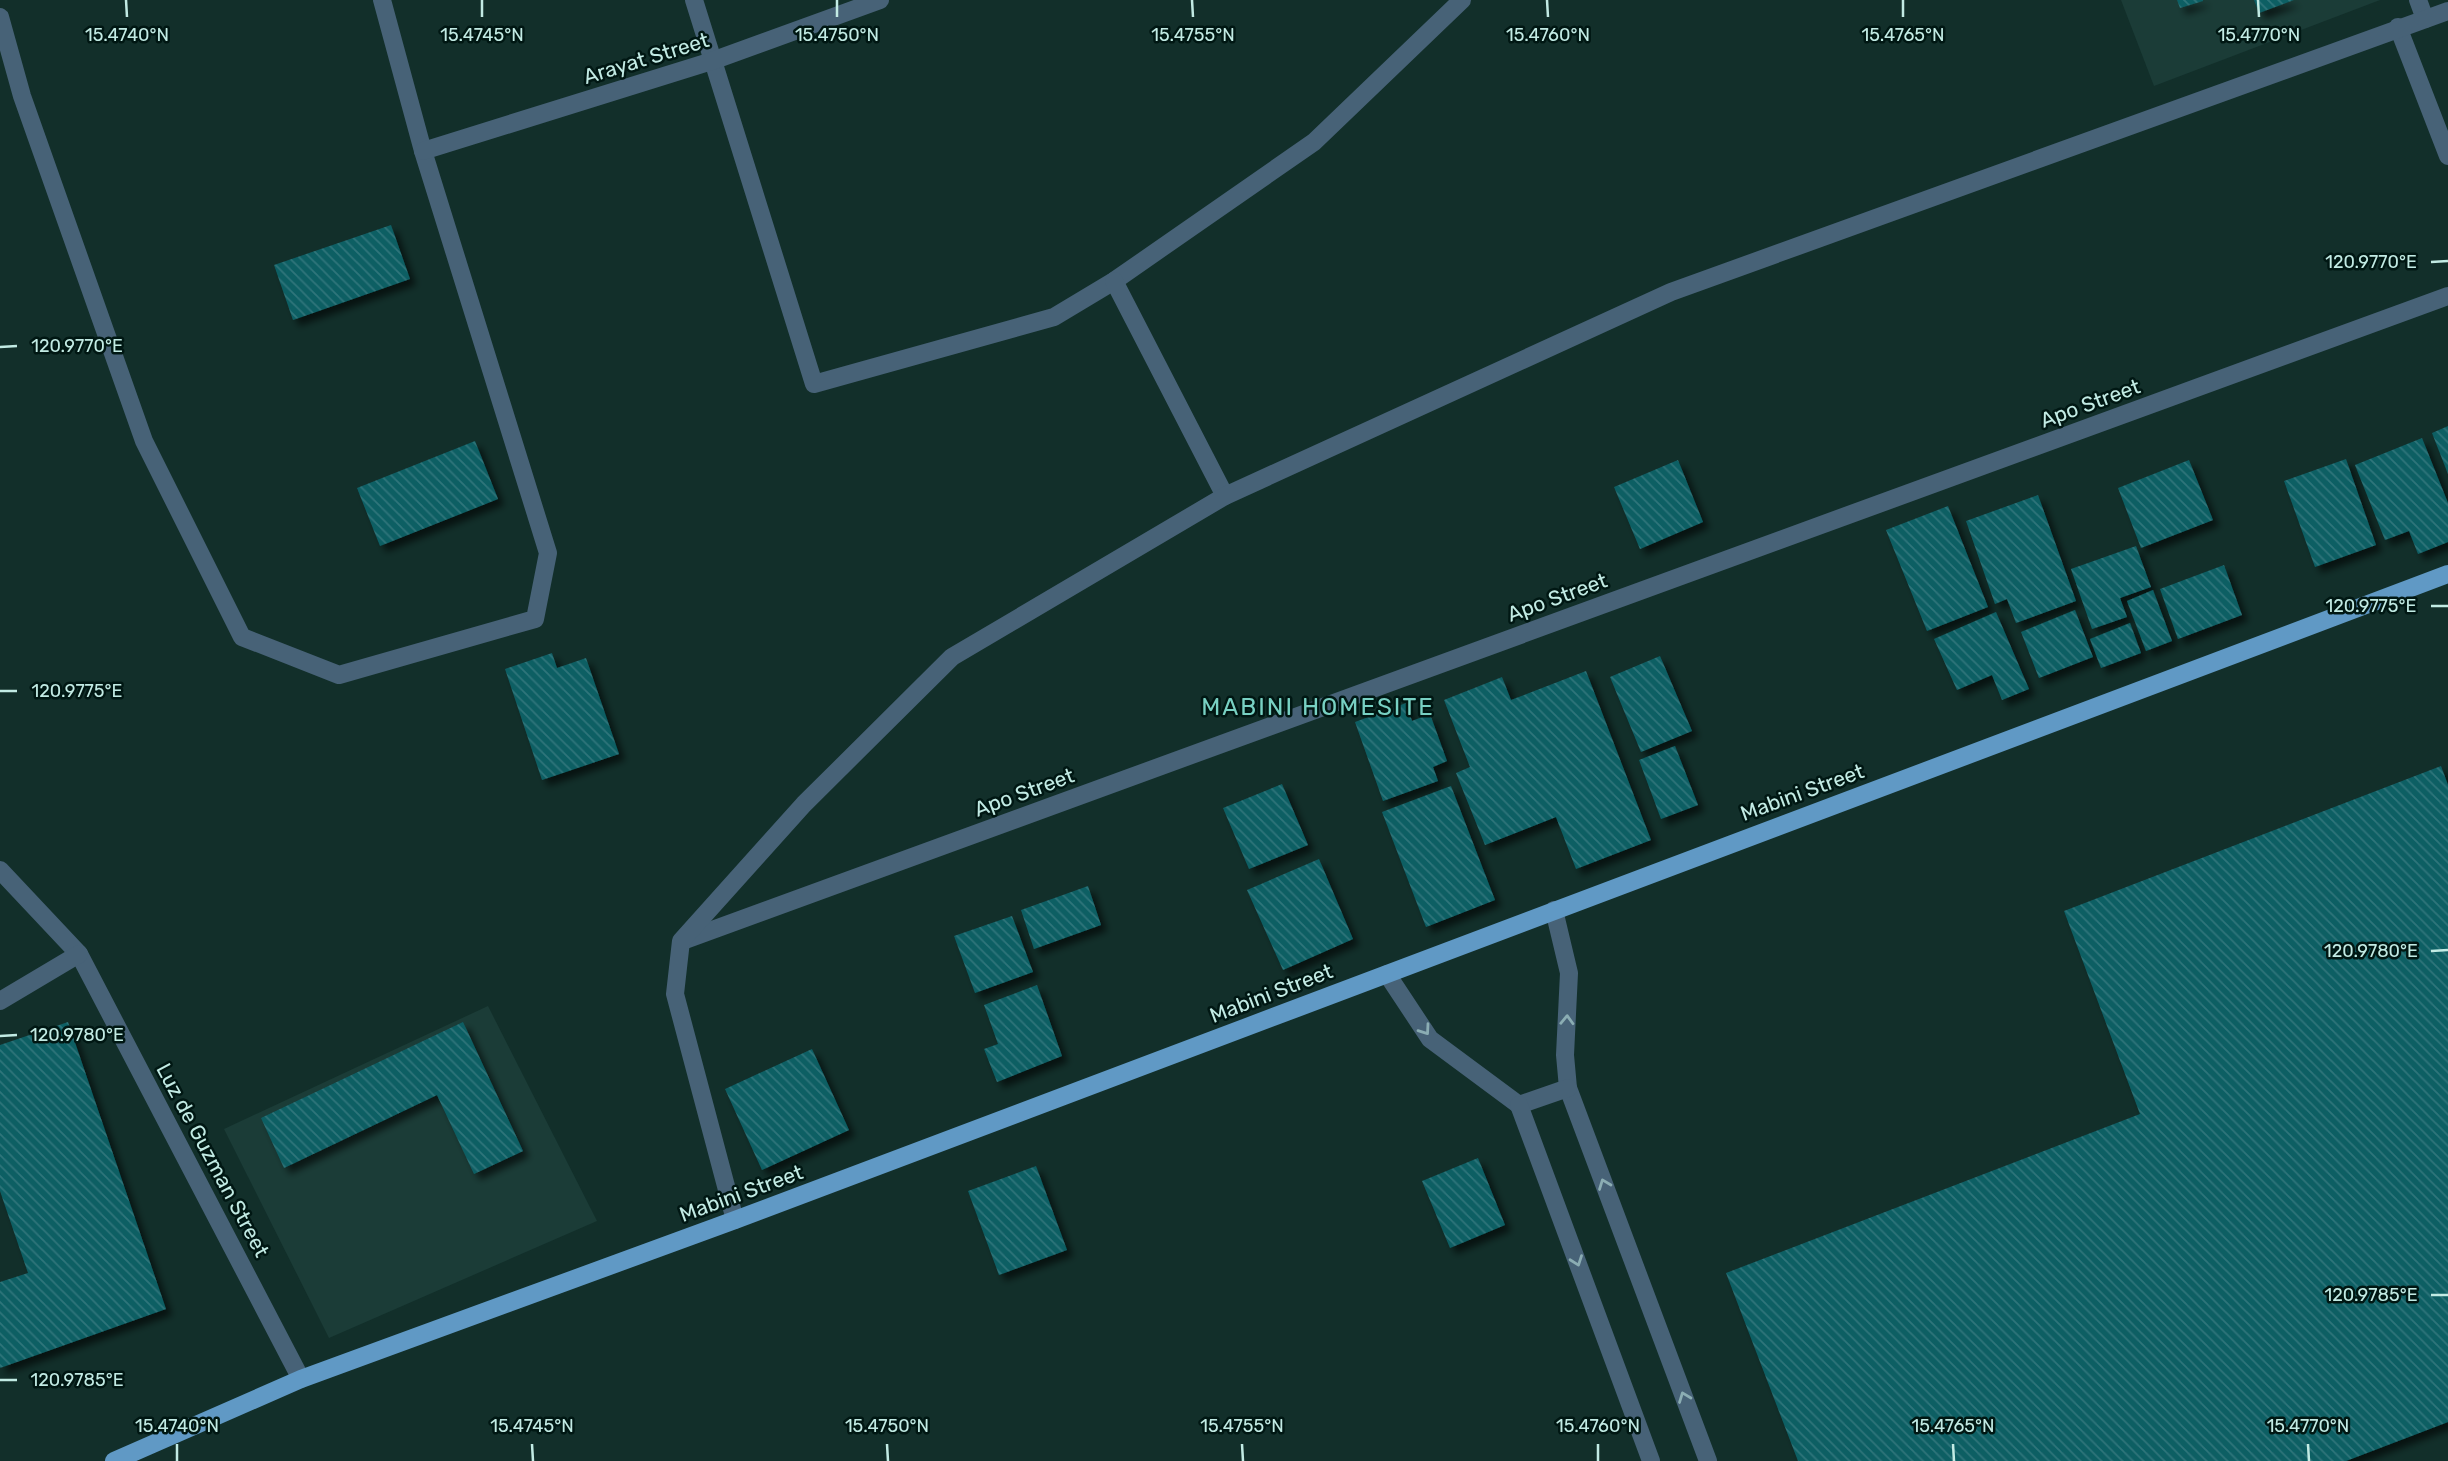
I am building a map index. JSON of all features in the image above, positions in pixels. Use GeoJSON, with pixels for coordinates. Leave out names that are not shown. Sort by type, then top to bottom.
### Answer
{"type":"FeatureCollection","features":[{"type":"Feature","properties":{"kind":"main road","name":"Mabini Street"},"geometry":{"type":"LineString","coordinates":[[114,1461],[301,1379],[735,1220],[2448,574]]}},
{"type":"Feature","properties":{"kind":"street"},"geometry":{"type":"LineString","coordinates":[[0,17],[22,96],[144,441],[242,637],[339,674],[535,620],[548,553],[423,151],[382,0]]}},
{"type":"Feature","properties":{"kind":"street"},"geometry":{"type":"LineString","coordinates":[[694,0],[814,384],[1054,317],[1115,281],[1314,142],[1462,0]]}},
{"type":"Feature","properties":{"kind":"street","name":"Arayat Street"},"geometry":{"type":"LineString","coordinates":[[423,151],[712,61],[880,0]]}},
{"type":"Feature","properties":{"kind":"street"},"geometry":{"type":"LineString","coordinates":[[2418,0],[2425,19]]}},
{"type":"Feature","properties":{"kind":"street"},"geometry":{"type":"LineString","coordinates":[[735,1220],[675,993],[681,941],[804,804],[952,657],[1225,496],[1671,292],[2448,11]]}},
{"type":"Feature","properties":{"kind":"street"},"geometry":{"type":"LineString","coordinates":[[2398,27],[2448,156]]}},
{"type":"Feature","properties":{"kind":"street"},"geometry":{"type":"LineString","coordinates":[[1115,281],[1225,496]]}},
{"type":"Feature","properties":{"kind":"street","name":"Apo Street"},"geometry":{"type":"LineString","coordinates":[[681,941],[2448,296]]}},
{"type":"Feature","properties":{"kind":"street","name":"Luz de Guzman Street"},"geometry":{"type":"LineString","coordinates":[[0,870],[79,954],[301,1379]]}},
{"type":"Feature","properties":{"kind":"street"},"geometry":{"type":"LineString","coordinates":[[1554,910],[1569,973],[1565,1055],[1568,1088],[1708,1461]]}},
{"type":"Feature","properties":{"kind":"street"},"geometry":{"type":"LineString","coordinates":[[0,1001],[79,954]]}},
{"type":"Feature","properties":{"kind":"street"},"geometry":{"type":"LineString","coordinates":[[1387,974],[1430,1039],[1519,1105],[1651,1461]]}},
{"type":"Feature","properties":{"kind":"street"},"geometry":{"type":"LineString","coordinates":[[1519,1105],[1568,1088]]}},
{"type":"Feature","properties":{"kind":"shaded area"},"geometry":{"type":"Polygon","coordinates":[[[2121,0],[2380,0],[2154,86],[2121,0]]]}},
{"type":"Feature","properties":{"kind":"shaded area"},"geometry":{"type":"Polygon","coordinates":[[[488,1006],[597,1221],[329,1338],[224,1129],[488,1006]]]}},
{"type":"Feature","properties":{"kind":"building"},"geometry":{"type":"Polygon","coordinates":[[[2177,0],[2203,0],[2203,1],[2180,8],[2177,0]]]}},
{"type":"Feature","properties":{"kind":"building"},"geometry":{"type":"Polygon","coordinates":[[[2254,0],[2294,0],[2259,13],[2254,0]]]}},
{"type":"Feature","properties":{"kind":"building"},"geometry":{"type":"Polygon","coordinates":[[[391,225],[410,279],[293,320],[274,265],[391,225]]]}},
{"type":"Feature","properties":{"kind":"building"},"geometry":{"type":"Polygon","coordinates":[[[2448,426],[2448,474],[2432,433],[2448,426]]]}},
{"type":"Feature","properties":{"kind":"building"},"geometry":{"type":"Polygon","coordinates":[[[2422,438],[2448,503],[2448,542],[2418,554],[2409,531],[2385,540],[2355,465],[2422,438]]]}},
{"type":"Feature","properties":{"kind":"building"},"geometry":{"type":"Polygon","coordinates":[[[475,441],[498,499],[380,546],[357,488],[475,441]]]}},
{"type":"Feature","properties":{"kind":"building"},"geometry":{"type":"Polygon","coordinates":[[[2346,459],[2376,545],[2315,567],[2284,481],[2346,459]]]}},
{"type":"Feature","properties":{"kind":"building"},"geometry":{"type":"Polygon","coordinates":[[[1678,460],[1703,522],[1640,549],[1614,487],[1678,460]]]}},
{"type":"Feature","properties":{"kind":"building"},"geometry":{"type":"Polygon","coordinates":[[[2189,460],[2213,520],[2141,548],[2118,488],[2189,460]]]}},
{"type":"Feature","properties":{"kind":"building"},"geometry":{"type":"Polygon","coordinates":[[[2038,495],[2076,601],[2016,623],[2007,599],[1995,604],[1966,521],[2038,495]]]}},
{"type":"Feature","properties":{"kind":"building"},"geometry":{"type":"Polygon","coordinates":[[[1948,506],[1988,607],[1927,631],[1886,530],[1948,506]]]}},
{"type":"Feature","properties":{"kind":"building"},"geometry":{"type":"Polygon","coordinates":[[[2136,546],[2151,587],[2120,598],[2127,617],[2092,629],[2071,569],[2136,546]]]}},
{"type":"Feature","properties":{"kind":"building"},"geometry":{"type":"Polygon","coordinates":[[[2224,565],[2242,615],[2178,639],[2160,589],[2224,565]]]}},
{"type":"Feature","properties":{"kind":"building"},"geometry":{"type":"Polygon","coordinates":[[[2153,590],[2172,641],[2146,651],[2127,601],[2153,590]]]}},
{"type":"Feature","properties":{"kind":"building"},"geometry":{"type":"Polygon","coordinates":[[[2075,610],[2093,657],[2039,678],[2021,632],[2075,610]]]}},
{"type":"Feature","properties":{"kind":"building"},"geometry":{"type":"Polygon","coordinates":[[[1996,612],[2029,689],[2002,700],[1992,675],[1957,690],[1934,639],[1996,612]]]}},
{"type":"Feature","properties":{"kind":"building"},"geometry":{"type":"Polygon","coordinates":[[[2130,623],[2141,653],[2101,668],[2090,639],[2130,623]]]}},
{"type":"Feature","properties":{"kind":"building"},"geometry":{"type":"Polygon","coordinates":[[[552,653],[557,668],[586,658],[619,754],[542,780],[505,669],[552,653]]]}},
{"type":"Feature","properties":{"kind":"building"},"geometry":{"type":"Polygon","coordinates":[[[1660,656],[1692,731],[1641,752],[1610,677],[1660,656]]]}},
{"type":"Feature","properties":{"kind":"building"},"geometry":{"type":"Polygon","coordinates":[[[1586,671],[1651,840],[1576,869],[1556,817],[1485,845],[1456,773],[1470,767],[1444,700],[1502,677],[1511,700],[1586,671]]]}},
{"type":"Feature","properties":{"kind":"building"},"geometry":{"type":"Polygon","coordinates":[[[1406,703],[1412,721],[1430,714],[1447,761],[1433,767],[1438,781],[1383,801],[1355,722],[1406,703]]]}},
{"type":"Feature","properties":{"kind":"building"},"geometry":{"type":"Polygon","coordinates":[[[1675,746],[1698,805],[1661,819],[1639,760],[1675,746]]]}},
{"type":"Feature","properties":{"kind":"building"},"geometry":{"type":"Polygon","coordinates":[[[2441,766],[2448,785],[2448,1422],[2346,1461],[1798,1461],[1726,1273],[2140,1114],[2064,911],[2441,766]]]}},
{"type":"Feature","properties":{"kind":"building"},"geometry":{"type":"Polygon","coordinates":[[[1282,784],[1308,845],[1249,869],[1223,808],[1282,784]]]}},
{"type":"Feature","properties":{"kind":"building"},"geometry":{"type":"Polygon","coordinates":[[[1451,786],[1495,900],[1426,927],[1382,812],[1451,786]]]}},
{"type":"Feature","properties":{"kind":"building"},"geometry":{"type":"Polygon","coordinates":[[[1319,859],[1353,939],[1283,970],[1247,890],[1319,859]]]}},
{"type":"Feature","properties":{"kind":"building"},"geometry":{"type":"Polygon","coordinates":[[[1088,886],[1101,925],[1034,949],[1021,910],[1088,886]]]}},
{"type":"Feature","properties":{"kind":"building"},"geometry":{"type":"Polygon","coordinates":[[[1012,916],[1033,972],[975,993],[954,936],[1012,916]]]}},
{"type":"Feature","properties":{"kind":"building"},"geometry":{"type":"Polygon","coordinates":[[[1037,985],[1062,1056],[997,1082],[984,1049],[998,1044],[984,1005],[1037,985]]]}},
{"type":"Feature","properties":{"kind":"building"},"geometry":{"type":"Polygon","coordinates":[[[68,1022],[166,1309],[0,1368],[0,1282],[28,1273],[0,1191],[0,1045],[68,1022]]]}},
{"type":"Feature","properties":{"kind":"building"},"geometry":{"type":"Polygon","coordinates":[[[463,1022],[523,1151],[474,1174],[437,1095],[284,1168],[261,1118],[463,1022]]]}},
{"type":"Feature","properties":{"kind":"building"},"geometry":{"type":"Polygon","coordinates":[[[812,1049],[849,1130],[762,1170],[725,1089],[812,1049]]]}},
{"type":"Feature","properties":{"kind":"building"},"geometry":{"type":"Polygon","coordinates":[[[1478,1158],[1505,1225],[1450,1248],[1422,1181],[1478,1158]]]}},
{"type":"Feature","properties":{"kind":"building"},"geometry":{"type":"Polygon","coordinates":[[[1036,1166],[1067,1250],[999,1275],[968,1191],[1036,1166]]]}},
{"type":"Feature","properties":{"kind":"district","name":"MABINI HOMESITE"},"geometry":{"type":"Point","coordinates":[1318,707]}}]}
